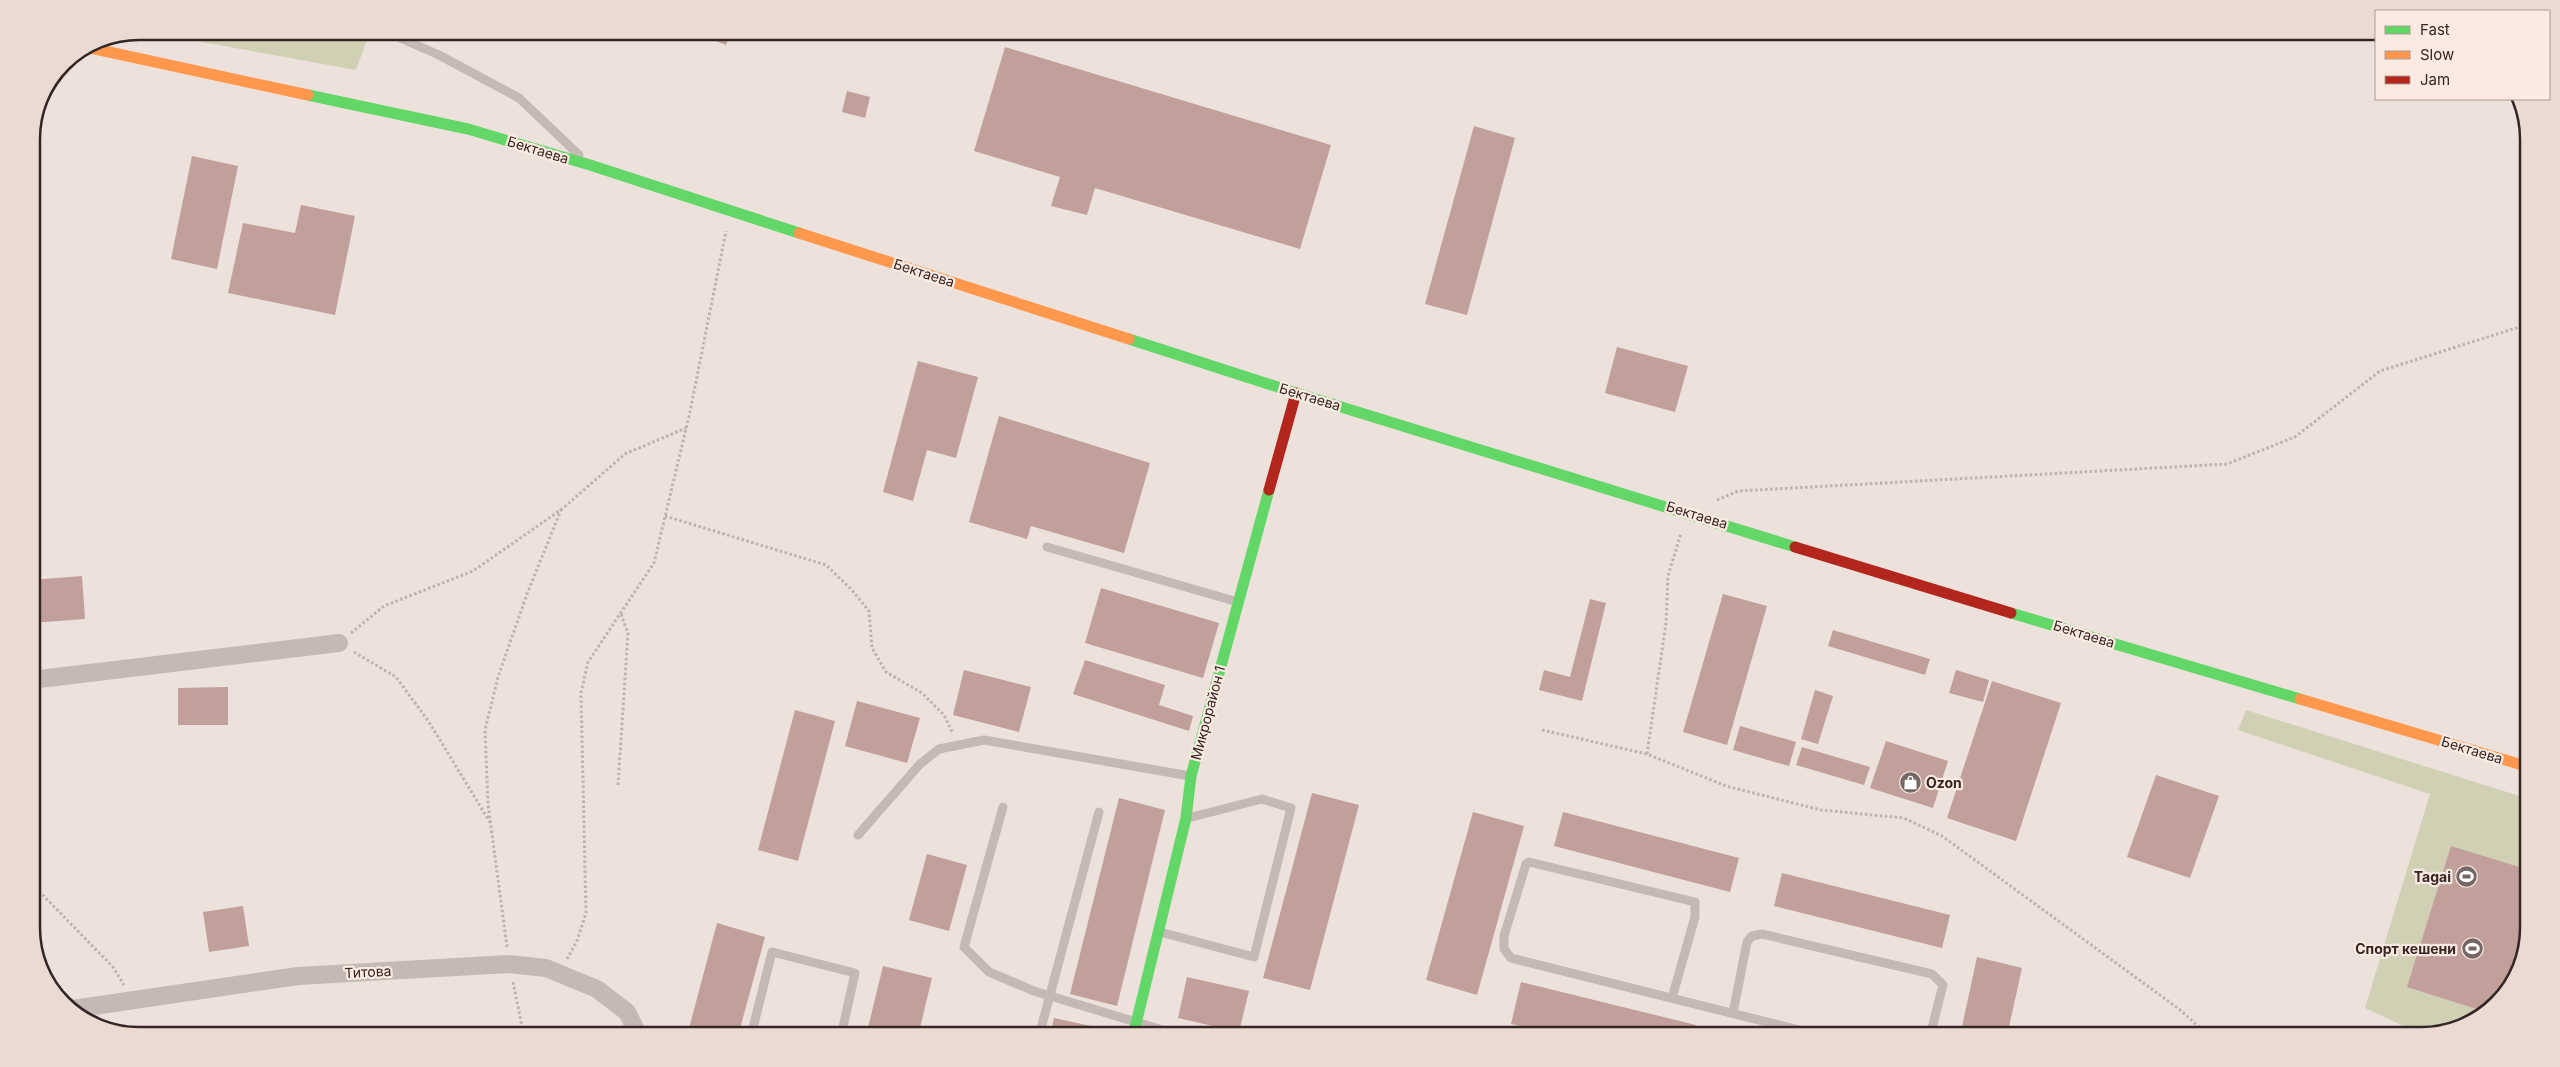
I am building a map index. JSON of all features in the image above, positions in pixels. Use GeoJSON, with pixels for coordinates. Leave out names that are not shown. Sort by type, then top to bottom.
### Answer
{"type":"FeatureCollection","features":[{"type":"Feature","properties":{"kind":"street","name":"Бектаева"},"geometry":{"type":"LineString","coordinates":[[97,49],[468,129],[590,165],[1296,393],[1688,512],[1981,604],[2520,764]]}},
{"type":"Feature","properties":{"kind":"street","name":"Микрорайон 1"},"geometry":{"type":"LineString","coordinates":[[1136,1027],[1186,818],[1191,776],[1296,393]]}},
{"type":"Feature","properties":{"kind":"street"},"geometry":{"type":"LineString","coordinates":[[40,679],[339,643]]}},
{"type":"Feature","properties":{"kind":"street","name":"Титова"},"geometry":{"type":"LineString","coordinates":[[80,1008],[298,976],[510,964],[546,968],[596,989],[627,1012],[634,1027]]}},
{"type":"Feature","properties":{"kind":"lane"},"geometry":{"type":"LineString","coordinates":[[405,40],[439,55],[519,98],[590,165]]}},
{"type":"Feature","properties":{"kind":"lane"},"geometry":{"type":"LineString","coordinates":[[1047,547],[1238,602]]}},
{"type":"Feature","properties":{"kind":"lane"},"geometry":{"type":"LineString","coordinates":[[858,836],[920,764],[939,749],[984,740],[1191,776]]}},
{"type":"Feature","properties":{"kind":"lane"},"geometry":{"type":"LineString","coordinates":[[1159,932],[1254,957],[1291,808],[1262,799],[1186,818]]}},
{"type":"Feature","properties":{"kind":"lane"},"geometry":{"type":"LineString","coordinates":[[1003,807],[964,947],[989,972],[1050,996],[1153,1027]]}},
{"type":"Feature","properties":{"kind":"lane"},"geometry":{"type":"LineString","coordinates":[[1041,1027],[1099,812]]}},
{"type":"Feature","properties":{"kind":"lane"},"geometry":{"type":"LineString","coordinates":[[1672,998],[1695,917],[1695,902],[1529,862],[1526,864],[1504,936],[1504,950],[1512,958],[1788,1027]]}},
{"type":"Feature","properties":{"kind":"lane"},"geometry":{"type":"LineString","coordinates":[[1733,1013],[1747,942],[1752,936],[1762,934],[1932,974],[1943,986],[1932,1027]]}},
{"type":"Feature","properties":{"kind":"lane"},"geometry":{"type":"LineString","coordinates":[[753,1027],[772,952],[856,973],[843,1027]]}},
{"type":"Feature","properties":{"kind":"path"},"geometry":{"type":"LineString","coordinates":[[558,973],[577,941],[586,913],[581,693],[588,662],[654,563],[686,428],[730,210]]}},
{"type":"Feature","properties":{"kind":"path"},"geometry":{"type":"LineString","coordinates":[[1647,754],[1666,623],[1668,576],[1688,512],[1738,491],[2227,464],[2295,436],[2380,371],[2520,327]]}},
{"type":"Feature","properties":{"kind":"path"},"geometry":{"type":"LineString","coordinates":[[491,824],[429,722],[396,677],[339,643],[384,606],[473,570],[562,509],[625,454],[686,428]]}},
{"type":"Feature","properties":{"kind":"path"},"geometry":{"type":"LineString","coordinates":[[522,1027],[510,964],[491,824],[485,730],[498,677],[527,594],[562,509]]}},
{"type":"Feature","properties":{"kind":"path"},"geometry":{"type":"LineString","coordinates":[[665,516],[826,565],[852,590],[869,611],[872,648],[886,672],[922,692],[944,715],[958,745]]}},
{"type":"Feature","properties":{"kind":"path"},"geometry":{"type":"LineString","coordinates":[[618,785],[628,633],[621,614]]}},
{"type":"Feature","properties":{"kind":"path"},"geometry":{"type":"LineString","coordinates":[[1542,730],[1647,754],[1726,786],[1821,810],[1904,818],[1942,836],[2179,1009],[2199,1027]]}},
{"type":"Feature","properties":{"kind":"path"},"geometry":{"type":"LineString","coordinates":[[40,892],[114,967],[133,1000]]}},
{"type":"Feature","properties":{"kind":"green space"},"geometry":{"type":"Polygon","coordinates":[[[191,40],[367,40],[356,70],[191,40]]]}},
{"type":"Feature","properties":{"kind":"green space","name":"Tagai"},"geometry":{"type":"Polygon","coordinates":[[[2246,710],[2520,796],[2520,935],[2515,960],[2507,978],[2491,998],[2465,1017],[2447,1024],[2434,1026],[2406,1027],[2365,1008],[2430,794],[2238,730],[2246,710]]]}},
{"type":"Feature","properties":{"kind":"building"},"geometry":{"type":"Polygon","coordinates":[[[713,40],[728,40],[726,45],[713,40]]]}},
{"type":"Feature","properties":{"kind":"building"},"geometry":{"type":"Polygon","coordinates":[[[1005,47],[1331,145],[1300,249],[1095,188],[1087,215],[1051,206],[1060,177],[974,151],[1005,47]]]}},
{"type":"Feature","properties":{"kind":"building"},"geometry":{"type":"Polygon","coordinates":[[[847,91],[870,97],[865,118],[842,112],[847,91]]]}},
{"type":"Feature","properties":{"kind":"building"},"geometry":{"type":"Polygon","coordinates":[[[1474,126],[1515,138],[1467,315],[1425,304],[1474,126]]]}},
{"type":"Feature","properties":{"kind":"building"},"geometry":{"type":"Polygon","coordinates":[[[192,156],[238,166],[217,269],[171,259],[192,156]]]}},
{"type":"Feature","properties":{"kind":"building"},"geometry":{"type":"Polygon","coordinates":[[[301,205],[355,216],[335,315],[228,293],[243,223],[295,233],[301,205]]]}},
{"type":"Feature","properties":{"kind":"building"},"geometry":{"type":"Polygon","coordinates":[[[1617,347],[1688,366],[1675,412],[1605,393],[1617,347]]]}},
{"type":"Feature","properties":{"kind":"building"},"geometry":{"type":"Polygon","coordinates":[[[918,361],[978,377],[956,458],[927,450],[913,501],[883,492],[918,361]]]}},
{"type":"Feature","properties":{"kind":"building"},"geometry":{"type":"Polygon","coordinates":[[[999,416],[1150,463],[1124,553],[1031,526],[1027,539],[969,522],[999,416]]]}},
{"type":"Feature","properties":{"kind":"building"},"geometry":{"type":"Polygon","coordinates":[[[82,576],[85,619],[40,622],[40,579],[82,576]]]}},
{"type":"Feature","properties":{"kind":"building"},"geometry":{"type":"Polygon","coordinates":[[[1101,588],[1219,623],[1203,678],[1085,643],[1101,588]]]}},
{"type":"Feature","properties":{"kind":"building"},"geometry":{"type":"Polygon","coordinates":[[[1723,594],[1767,606],[1727,745],[1683,732],[1723,594]]]}},
{"type":"Feature","properties":{"kind":"building"},"geometry":{"type":"Polygon","coordinates":[[[1590,599],[1606,603],[1582,701],[1539,690],[1544,670],[1570,677],[1590,599]]]}},
{"type":"Feature","properties":{"kind":"building"},"geometry":{"type":"Polygon","coordinates":[[[1833,630],[1930,659],[1925,675],[1828,646],[1833,630]]]}},
{"type":"Feature","properties":{"kind":"building"},"geometry":{"type":"Polygon","coordinates":[[[1085,660],[1165,685],[1159,705],[1193,716],[1189,731],[1073,694],[1085,660]]]}},
{"type":"Feature","properties":{"kind":"building"},"geometry":{"type":"Polygon","coordinates":[[[964,670],[1031,687],[1019,732],[953,715],[964,670]]]}},
{"type":"Feature","properties":{"kind":"building"},"geometry":{"type":"Polygon","coordinates":[[[1956,670],[1989,680],[1983,702],[1949,693],[1956,670]]]}},
{"type":"Feature","properties":{"kind":"building"},"geometry":{"type":"Polygon","coordinates":[[[1992,681],[2061,703],[2016,841],[1947,818],[1992,681]]]}},
{"type":"Feature","properties":{"kind":"building"},"geometry":{"type":"Polygon","coordinates":[[[228,687],[228,725],[178,725],[178,688],[228,687]]]}},
{"type":"Feature","properties":{"kind":"building"},"geometry":{"type":"Polygon","coordinates":[[[1815,690],[1833,696],[1818,744],[1801,739],[1815,690]]]}},
{"type":"Feature","properties":{"kind":"building"},"geometry":{"type":"Polygon","coordinates":[[[857,701],[920,718],[907,763],[845,746],[857,701]]]}},
{"type":"Feature","properties":{"kind":"building"},"geometry":{"type":"Polygon","coordinates":[[[795,710],[835,721],[798,861],[758,850],[795,710]]]}},
{"type":"Feature","properties":{"kind":"building"},"geometry":{"type":"Polygon","coordinates":[[[1740,726],[1796,742],[1789,766],[1733,750],[1740,726]]]}},
{"type":"Feature","properties":{"kind":"building"},"geometry":{"type":"Polygon","coordinates":[[[1886,741],[1948,761],[1933,808],[1870,788],[1886,741]]]}},
{"type":"Feature","properties":{"kind":"building"},"geometry":{"type":"Polygon","coordinates":[[[1802,747],[1870,767],[1864,785],[1796,765],[1802,747]]]}},
{"type":"Feature","properties":{"kind":"building"},"geometry":{"type":"Polygon","coordinates":[[[2156,775],[2219,796],[2190,878],[2127,857],[2156,775]]]}},
{"type":"Feature","properties":{"kind":"building"},"geometry":{"type":"Polygon","coordinates":[[[1312,793],[1359,805],[1310,990],[1263,978],[1312,793]]]}},
{"type":"Feature","properties":{"kind":"building"},"geometry":{"type":"Polygon","coordinates":[[[1119,798],[1165,810],[1117,1006],[1070,994],[1119,798]]]}},
{"type":"Feature","properties":{"kind":"building"},"geometry":{"type":"Polygon","coordinates":[[[1473,812],[1524,826],[1477,995],[1426,980],[1473,812]]]}},
{"type":"Feature","properties":{"kind":"building"},"geometry":{"type":"Polygon","coordinates":[[[1563,812],[1739,858],[1730,892],[1554,846],[1563,812]]]}},
{"type":"Feature","properties":{"kind":"building","name":"Спорт кешени"},"geometry":{"type":"Polygon","coordinates":[[[2451,846],[2520,867],[2520,935],[2518,948],[2507,978],[2491,998],[2477,1009],[2407,987],[2451,846]]]}},
{"type":"Feature","properties":{"kind":"building"},"geometry":{"type":"Polygon","coordinates":[[[927,854],[967,865],[949,931],[909,920],[927,854]]]}},
{"type":"Feature","properties":{"kind":"building"},"geometry":{"type":"Polygon","coordinates":[[[1782,873],[1950,915],[1942,948],[1774,906],[1782,873]]]}},
{"type":"Feature","properties":{"kind":"building"},"geometry":{"type":"Polygon","coordinates":[[[243,906],[249,946],[209,952],[203,912],[243,906]]]}},
{"type":"Feature","properties":{"kind":"building"},"geometry":{"type":"Polygon","coordinates":[[[717,923],[765,937],[740,1027],[689,1027],[717,923]]]}},
{"type":"Feature","properties":{"kind":"building"},"geometry":{"type":"Polygon","coordinates":[[[1977,957],[2022,968],[2009,1027],[1962,1027],[1977,957]]]}},
{"type":"Feature","properties":{"kind":"building"},"geometry":{"type":"Polygon","coordinates":[[[883,966],[932,978],[920,1027],[868,1027],[883,966]]]}},
{"type":"Feature","properties":{"kind":"building"},"geometry":{"type":"Polygon","coordinates":[[[1187,977],[1249,991],[1240,1027],[1217,1027],[1178,1018],[1187,977]]]}},
{"type":"Feature","properties":{"kind":"building"},"geometry":{"type":"Polygon","coordinates":[[[1521,982],[1696,1025],[1695,1027],[1524,1027],[1511,1024],[1521,982]]]}},
{"type":"Feature","properties":{"kind":"building"},"geometry":{"type":"Polygon","coordinates":[[[1054,1018],[1095,1027],[1052,1027],[1054,1018]]]}},
{"type":"Feature","properties":{"kind":"traffic: fast"},"geometry":{"type":"LineString","coordinates":[[308,95],[468,129],[590,165],[799,233]]}},
{"type":"Feature","properties":{"kind":"traffic: fast"},"geometry":{"type":"LineString","coordinates":[[1129,339],[1296,393],[1795,547]]}},
{"type":"Feature","properties":{"kind":"traffic: fast"},"geometry":{"type":"LineString","coordinates":[[1135,1027],[1186,818],[1191,776],[1269,490]]}},
{"type":"Feature","properties":{"kind":"traffic: fast"},"geometry":{"type":"LineString","coordinates":[[2011,613],[2300,699]]}},
{"type":"Feature","properties":{"kind":"traffic: slow"},"geometry":{"type":"LineString","coordinates":[[97,49],[308,95]]}},
{"type":"Feature","properties":{"kind":"traffic: slow"},"geometry":{"type":"LineString","coordinates":[[799,233],[1129,339]]}},
{"type":"Feature","properties":{"kind":"traffic: slow"},"geometry":{"type":"LineString","coordinates":[[2300,699],[2520,764]]}},
{"type":"Feature","properties":{"kind":"traffic: jam"},"geometry":{"type":"LineString","coordinates":[[1269,490],[1296,393]]}},
{"type":"Feature","properties":{"kind":"traffic: jam"},"geometry":{"type":"LineString","coordinates":[[1795,547],[2011,613]]}},
{"type":"Feature","properties":{"kind":"place","name":"Ozon"},"geometry":{"type":"Point","coordinates":[1910,783]}},
{"type":"Feature","properties":{"kind":"place","name":"Tagai"},"geometry":{"type":"Point","coordinates":[2467,877]}},
{"type":"Feature","properties":{"kind":"place","name":"Спорт кешени"},"geometry":{"type":"Point","coordinates":[2472,949]}}]}
